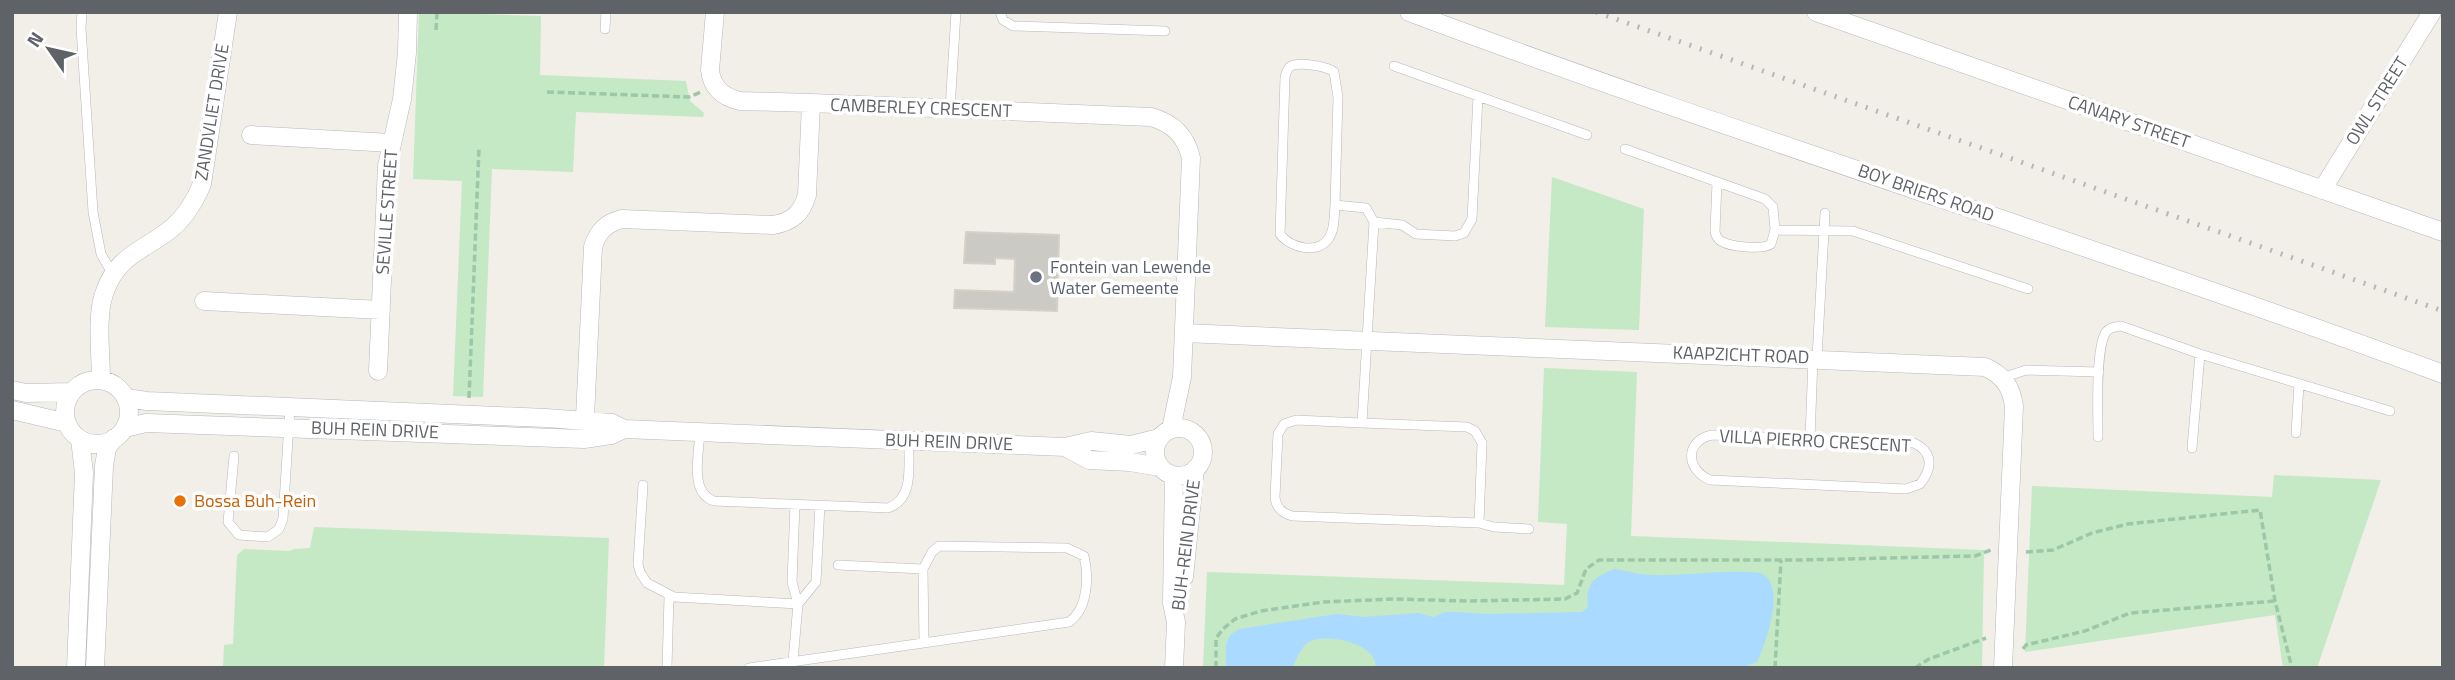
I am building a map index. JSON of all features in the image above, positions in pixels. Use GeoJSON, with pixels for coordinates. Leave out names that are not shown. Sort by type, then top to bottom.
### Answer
{"type":"FeatureCollection","features":[{"type":"Feature","properties":{"kind":"street","name":"ZANDVLIET DRIVE"},"geometry":{"type":"LineString","coordinates":[[101,380],[101,304],[113,275],[130,255],[174,227],[197,197],[205,171],[228,12]]}},
{"type":"Feature","properties":{"kind":"street","name":"SEVILLE STREET"},"geometry":{"type":"LineString","coordinates":[[378,371],[387,166],[402,99],[408,12]]}},
{"type":"Feature","properties":{"kind":"street"},"geometry":{"type":"LineString","coordinates":[[715,12],[710,70],[714,85],[725,96],[740,101],[811,103]]}},
{"type":"Feature","properties":{"kind":"street","name":"BOY BRIERS ROAD"},"geometry":{"type":"LineString","coordinates":[[1409,12],[1538,60],[2139,265],[2443,374]]}},
{"type":"Feature","properties":{"kind":"street","name":"CANARY STREET"},"geometry":{"type":"LineString","coordinates":[[1816,12],[2443,232]]}},
{"type":"Feature","properties":{"kind":"street","name":"OWL STREET"},"geometry":{"type":"LineString","coordinates":[[2322,190],[2432,12]]}},
{"type":"Feature","properties":{"kind":"street","name":"CAMBERLEY CRESCENT"},"geometry":{"type":"LineString","coordinates":[[585,430],[593,247],[600,231],[622,219],[773,225],[794,218],[807,195],[811,103],[1151,117],[1178,130],[1189,148],[1191,158],[1182,377],[1185,406],[1193,433]]}},
{"type":"Feature","properties":{"kind":"street"},"geometry":{"type":"LineString","coordinates":[[251,135],[391,143]]}},
{"type":"Feature","properties":{"kind":"street"},"geometry":{"type":"LineString","coordinates":[[204,301],[381,310]]}},
{"type":"Feature","properties":{"kind":"street","name":"KAAPZICHT ROAD"},"geometry":{"type":"LineString","coordinates":[[1184,333],[1975,365],[1985,367],[2002,377]]}},
{"type":"Feature","properties":{"kind":"street","name":"CAMBERLEY CRESCENT"},"geometry":{"type":"LineString","coordinates":[[1165,434],[1182,377]]}},
{"type":"Feature","properties":{"kind":"street"},"geometry":{"type":"LineString","coordinates":[[2002,377],[2008,386],[2014,406],[2003,666]]}},
{"type":"Feature","properties":{"kind":"street"},"geometry":{"type":"LineString","coordinates":[[67,423],[67,401],[80,385],[101,380],[120,389],[126,398],[129,418],[107,448],[104,466],[95,668]]}},
{"type":"Feature","properties":{"kind":"street"},"geometry":{"type":"LineString","coordinates":[[12,390],[26,393],[72,392]]}},
{"type":"Feature","properties":{"kind":"street","name":"BUH REIN DRIVE"},"geometry":{"type":"LineString","coordinates":[[126,398],[468,414],[585,430]]}},
{"type":"Feature","properties":{"kind":"street"},"geometry":{"type":"LineString","coordinates":[[12,410],[67,423],[80,439],[84,473],[76,668]]}},
{"type":"Feature","properties":{"kind":"street"},"geometry":{"type":"LineString","coordinates":[[439,413],[439,432]]}},
{"type":"Feature","properties":{"kind":"street","name":"BUH REIN DRIVE"},"geometry":{"type":"LineString","coordinates":[[119,433],[146,423],[439,432],[585,430],[612,423],[624,429],[1065,447],[1091,441],[1131,445],[1165,434]]}},
{"type":"Feature","properties":{"kind":"street"},"geometry":{"type":"LineString","coordinates":[[1178,428],[1193,433],[1199,439],[1202,454],[1195,469],[1181,476],[1167,471],[1155,453],[1165,434],[1178,428]]}},
{"type":"Feature","properties":{"kind":"street"},"geometry":{"type":"LineString","coordinates":[[80,439],[100,443],[119,433]]}},
{"type":"Feature","properties":{"kind":"street","name":"BUH REIN DRIVE"},"geometry":{"type":"LineString","coordinates":[[1065,447],[1089,460],[1130,462],[1167,471]]}},
{"type":"Feature","properties":{"kind":"street","name":"BUH-REIN DRIVE"},"geometry":{"type":"LineString","coordinates":[[1174,668],[1176,622],[1181,605],[1195,469]]}},
{"type":"Feature","properties":{"kind":"street","name":"BUH-REIN DRIVE"},"geometry":{"type":"LineString","coordinates":[[1167,471],[1172,603],[1176,622]]}},
{"type":"Feature","properties":{"kind":"lane"},"geometry":{"type":"LineString","coordinates":[[82,12],[93,212],[102,254],[113,275]]}},
{"type":"Feature","properties":{"kind":"lane"},"geometry":{"type":"LineString","coordinates":[[605,29],[606,12]]}},
{"type":"Feature","properties":{"kind":"lane"},"geometry":{"type":"LineString","coordinates":[[950,109],[956,12]]}},
{"type":"Feature","properties":{"kind":"lane"},"geometry":{"type":"LineString","coordinates":[[1000,12],[1003,20],[1013,26],[1165,31]]}},
{"type":"Feature","properties":{"kind":"lane"},"geometry":{"type":"LineString","coordinates":[[1293,65],[1325,66],[1334,72],[1336,77],[1338,97],[1335,205],[1334,228],[1331,236],[1322,245],[1308,248],[1294,246],[1280,234],[1285,77],[1293,65]]}},
{"type":"Feature","properties":{"kind":"lane"},"geometry":{"type":"LineString","coordinates":[[1394,66],[1587,135]]}},
{"type":"Feature","properties":{"kind":"lane"},"geometry":{"type":"LineString","coordinates":[[1374,222],[1399,224],[1420,235],[1455,236],[1468,229],[1472,219],[1478,96]]}},
{"type":"Feature","properties":{"kind":"lane"},"geometry":{"type":"LineString","coordinates":[[1625,149],[1717,182],[1770,202],[1775,213],[1775,229],[1770,244],[1763,249],[1720,241],[1715,232],[1717,182]]}},
{"type":"Feature","properties":{"kind":"lane"},"geometry":{"type":"LineString","coordinates":[[1335,205],[1366,208],[1374,222],[1362,422]]}},
{"type":"Feature","properties":{"kind":"lane"},"geometry":{"type":"LineString","coordinates":[[1810,439],[1825,213]]}},
{"type":"Feature","properties":{"kind":"lane"},"geometry":{"type":"LineString","coordinates":[[1775,229],[1853,231],[2028,289]]}},
{"type":"Feature","properties":{"kind":"lane"},"geometry":{"type":"LineString","coordinates":[[2098,438],[2099,372],[2105,334],[2113,327],[2121,326],[2200,354],[2390,411]]}},
{"type":"Feature","properties":{"kind":"lane"},"geometry":{"type":"LineString","coordinates":[[2192,448],[2200,354]]}},
{"type":"Feature","properties":{"kind":"lane"},"geometry":{"type":"LineString","coordinates":[[2002,377],[2026,370],[2099,372]]}},
{"type":"Feature","properties":{"kind":"lane"},"geometry":{"type":"LineString","coordinates":[[2296,433],[2299,384]]}},
{"type":"Feature","properties":{"kind":"lane"},"geometry":{"type":"LineString","coordinates":[[234,456],[229,522],[231,528],[243,536],[268,537],[275,534],[283,519],[290,407]]}},
{"type":"Feature","properties":{"kind":"lane"},"geometry":{"type":"LineString","coordinates":[[1479,523],[1482,443],[1475,431],[1466,427],[1296,420],[1284,424],[1278,434],[1275,497],[1281,511],[1292,516],[1479,523],[1494,527],[1529,529]]}},
{"type":"Feature","properties":{"kind":"lane"},"geometry":{"type":"LineString","coordinates":[[700,432],[698,482],[702,494],[708,499],[795,505],[888,508],[897,505],[907,490],[909,440]]}},
{"type":"Feature","properties":{"kind":"lane","name":"VILLA PIERRO CRESCENT"},"geometry":{"type":"LineString","coordinates":[[1706,436],[1810,439],[1913,443],[1925,450],[1929,468],[1920,484],[1906,489],[1710,480],[1702,477],[1693,467],[1695,446],[1706,436]]}},
{"type":"Feature","properties":{"kind":"lane"},"geometry":{"type":"LineString","coordinates":[[643,485],[640,572],[647,583],[669,596],[798,604]]}},
{"type":"Feature","properties":{"kind":"lane"},"geometry":{"type":"LineString","coordinates":[[793,661],[798,604],[792,582],[795,505]]}},
{"type":"Feature","properties":{"kind":"lane"},"geometry":{"type":"LineString","coordinates":[[798,604],[817,582],[820,505]]}},
{"type":"Feature","properties":{"kind":"lane"},"geometry":{"type":"LineString","coordinates":[[749,668],[1069,622],[1078,614],[1085,598],[1086,560],[1081,552],[1067,548],[946,545],[935,549],[923,569],[923,642]]}},
{"type":"Feature","properties":{"kind":"lane"},"geometry":{"type":"LineString","coordinates":[[838,565],[923,569]]}},
{"type":"Feature","properties":{"kind":"lane"},"geometry":{"type":"LineString","coordinates":[[667,668],[669,596]]}},
{"type":"Feature","properties":{"kind":"path"},"geometry":{"type":"LineString","coordinates":[[436,30],[437,12]]}},
{"type":"Feature","properties":{"kind":"path"},"geometry":{"type":"LineString","coordinates":[[547,92],[689,97],[714,85]]}},
{"type":"Feature","properties":{"kind":"path"},"geometry":{"type":"LineString","coordinates":[[468,414],[479,147]]}},
{"type":"Feature","properties":{"kind":"path"},"geometry":{"type":"LineString","coordinates":[[1216,668],[1216,638],[1223,629],[1235,619],[1261,611],[1324,602],[1393,599],[1565,599],[1577,593],[1586,569],[1599,560],[1975,556],[1997,548],[2035,552],[2053,550],[2092,533],[2128,524],[2260,510],[2275,601],[2292,668]]}},
{"type":"Feature","properties":{"kind":"path"},"geometry":{"type":"LineString","coordinates":[[1775,668],[1781,559]]}},
{"type":"Feature","properties":{"kind":"path"},"geometry":{"type":"LineString","coordinates":[[2003,666],[2012,666],[2026,645],[2085,631],[2130,613],[2275,601]]}},
{"type":"Feature","properties":{"kind":"path"},"geometry":{"type":"LineString","coordinates":[[1914,668],[1929,659],[1986,637],[1985,650]]}},
{"type":"Feature","properties":{"kind":"green space"},"geometry":{"type":"Polygon","coordinates":[[[419,12],[541,16],[540,75],[686,81],[690,101],[704,113],[703,117],[576,112],[573,172],[492,169],[483,397],[453,396],[462,181],[413,179],[419,12]]]}},
{"type":"Feature","properties":{"kind":"green space"},"geometry":{"type":"Polygon","coordinates":[[[1552,177],[1644,209],[1639,330],[1545,327],[1552,177]]]}},
{"type":"Feature","properties":{"kind":"green space"},"geometry":{"type":"Polygon","coordinates":[[[1544,368],[1637,372],[1631,536],[1984,550],[1982,668],[1203,668],[1207,572],[1564,585],[1567,524],[1538,522],[1544,368]]]}},
{"type":"Feature","properties":{"kind":"green space"},"geometry":{"type":"Polygon","coordinates":[[[2274,475],[2381,480],[2317,668],[2283,668],[2275,615],[2025,652],[2032,486],[2272,497],[2274,475]]]}},
{"type":"Feature","properties":{"kind":"green space"},"geometry":{"type":"Polygon","coordinates":[[[314,527],[609,538],[604,668],[223,668],[224,645],[233,644],[237,555],[244,549],[288,551],[310,548],[314,527]]]}},
{"type":"Feature","properties":{"kind":"water"},"geometry":{"type":"Polygon","coordinates":[[[1615,569],[1653,575],[1760,573],[1768,579],[1773,601],[1769,629],[1757,662],[1740,668],[1375,668],[1369,652],[1360,646],[1325,638],[1307,643],[1300,651],[1293,668],[1226,668],[1226,644],[1231,634],[1240,629],[1337,614],[1364,617],[1418,613],[1433,617],[1446,612],[1582,612],[1588,607],[1588,592],[1592,582],[1615,569]]]}},
{"type":"Feature","properties":{"kind":"building","name":"Fontein van Lewende Water Gemeente"},"geometry":{"type":"Polygon","coordinates":[[[966,232],[1059,235],[1057,311],[954,308],[955,290],[1014,292],[1015,259],[995,258],[995,264],[964,263],[966,232]]]}},
{"type":"Feature","properties":{"kind":"railway"},"geometry":{"type":"LineString","coordinates":[[1596,12],[2443,311]]}},
{"type":"Feature","properties":{"kind":"place","name":"Fontein van Lewende Water Gemeente"},"geometry":{"type":"Point","coordinates":[1036,277]}},
{"type":"Feature","properties":{"kind":"place","name":"Bossa Buh-Rein"},"geometry":{"type":"Point","coordinates":[180,501]}}]}
